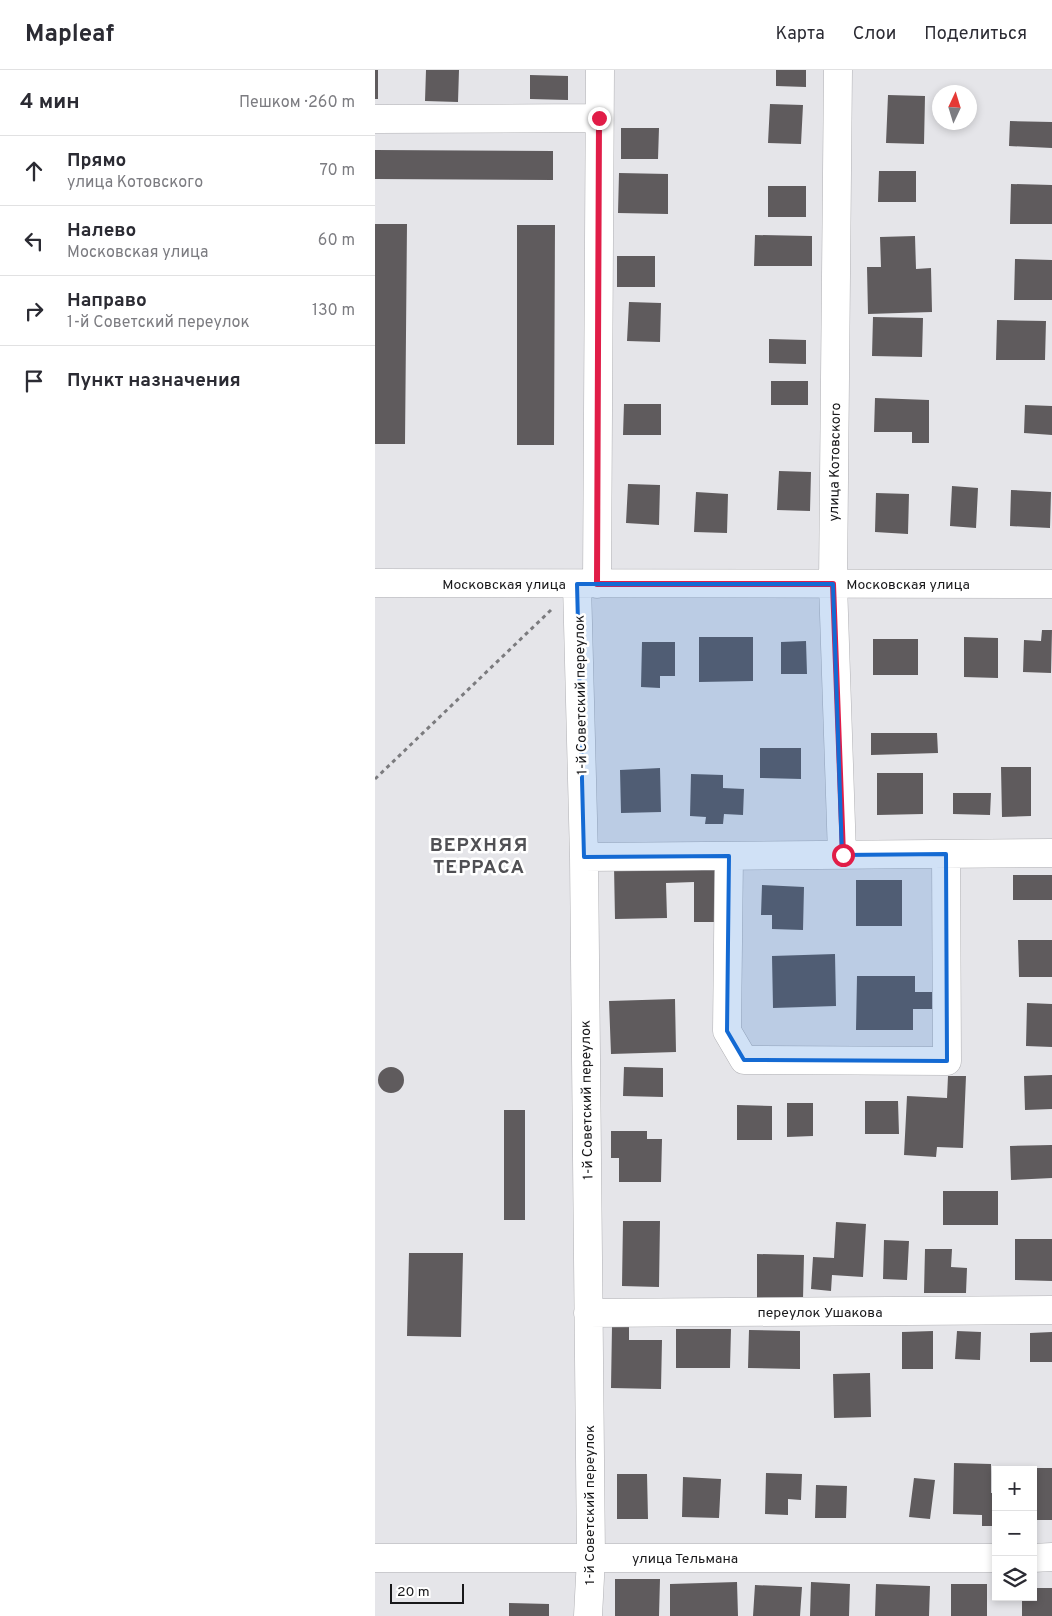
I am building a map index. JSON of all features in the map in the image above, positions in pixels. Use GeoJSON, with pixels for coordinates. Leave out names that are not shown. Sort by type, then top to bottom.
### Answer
{"type":"FeatureCollection","features":[{"type":"Feature","properties":{"kind":"street","name":"1-й Советский переулок"},"geometry":{"type":"LineString","coordinates":[[588,1616],[591,1558],[584,857],[587,584],[600,70]]}},
{"type":"Feature","properties":{"kind":"street","name":"улица Котовского"},"geometry":{"type":"LineString","coordinates":[[838,70],[833,584],[843,855]]}},
{"type":"Feature","properties":{"kind":"street"},"geometry":{"type":"LineString","coordinates":[[375,119],[599,118]]}},
{"type":"Feature","properties":{"kind":"street","name":"Московская улица"},"geometry":{"type":"LineString","coordinates":[[375,583],[1052,584]]}},
{"type":"Feature","properties":{"kind":"street"},"geometry":{"type":"LineString","coordinates":[[584,857],[1052,853]]}},
{"type":"Feature","properties":{"kind":"street"},"geometry":{"type":"LineString","coordinates":[[729,856],[727,1031],[744,1060],[947,1061],[946,854]]}},
{"type":"Feature","properties":{"kind":"street","name":"переулок Ушакова"},"geometry":{"type":"LineString","coordinates":[[588,1314],[1052,1310]]}},
{"type":"Feature","properties":{"kind":"street","name":"улица Тельмана"},"geometry":{"type":"LineString","coordinates":[[375,1558],[992,1558]]}},
{"type":"Feature","properties":{"kind":"street"},"geometry":{"type":"LineString","coordinates":[[1037,1558],[1052,1558]]}},
{"type":"Feature","properties":{"kind":"path"},"geometry":{"type":"LineString","coordinates":[[375,779],[587,584]]}},
{"type":"Feature","properties":{"kind":"highlighted area"},"geometry":{"type":"Polygon","coordinates":[[[577,584],[833,584],[842,855],[946,854],[947,1061],[744,1060],[727,1031],[729,856],[584,857],[577,584]]]}},
{"type":"Feature","properties":{"kind":"building"},"geometry":{"type":"Polygon","coordinates":[[[375,70],[378,70],[378,99],[375,99],[375,70]]]}},
{"type":"Feature","properties":{"kind":"building"},"geometry":{"type":"Polygon","coordinates":[[[426,70],[459,70],[458,102],[425,101],[426,70]]]}},
{"type":"Feature","properties":{"kind":"building"},"geometry":{"type":"Polygon","coordinates":[[[776,70],[806,70],[806,87],[776,86],[776,70]]]}},
{"type":"Feature","properties":{"kind":"building"},"geometry":{"type":"Polygon","coordinates":[[[530,75],[568,76],[568,100],[530,99],[530,75]]]}},
{"type":"Feature","properties":{"kind":"building"},"geometry":{"type":"Polygon","coordinates":[[[888,95],[925,96],[924,144],[886,143],[888,95]]]}},
{"type":"Feature","properties":{"kind":"building"},"geometry":{"type":"Polygon","coordinates":[[[770,104],[803,105],[801,144],[768,143],[770,104]]]}},
{"type":"Feature","properties":{"kind":"building"},"geometry":{"type":"Polygon","coordinates":[[[1010,121],[1052,122],[1052,148],[1009,146],[1010,121]]]}},
{"type":"Feature","properties":{"kind":"building"},"geometry":{"type":"Polygon","coordinates":[[[621,128],[659,128],[658,159],[621,159],[621,128]]]}},
{"type":"Feature","properties":{"kind":"building"},"geometry":{"type":"Polygon","coordinates":[[[375,150],[553,151],[553,180],[375,179],[375,150]]]}},
{"type":"Feature","properties":{"kind":"building"},"geometry":{"type":"Polygon","coordinates":[[[879,171],[916,171],[916,202],[878,202],[879,171]]]}},
{"type":"Feature","properties":{"kind":"building"},"geometry":{"type":"Polygon","coordinates":[[[619,173],[668,174],[668,214],[618,213],[619,173]]]}},
{"type":"Feature","properties":{"kind":"building"},"geometry":{"type":"Polygon","coordinates":[[[1011,184],[1052,185],[1052,224],[1010,224],[1011,184]]]}},
{"type":"Feature","properties":{"kind":"building"},"geometry":{"type":"Polygon","coordinates":[[[768,186],[806,186],[806,217],[768,217],[768,186]]]}},
{"type":"Feature","properties":{"kind":"building"},"geometry":{"type":"Polygon","coordinates":[[[375,224],[407,224],[405,444],[375,444],[375,224]]]}},
{"type":"Feature","properties":{"kind":"building"},"geometry":{"type":"Polygon","coordinates":[[[517,225],[555,225],[554,445],[517,445],[517,225]]]}},
{"type":"Feature","properties":{"kind":"building"},"geometry":{"type":"Polygon","coordinates":[[[755,235],[812,236],[812,266],[754,266],[755,235]]]}},
{"type":"Feature","properties":{"kind":"building"},"geometry":{"type":"Polygon","coordinates":[[[915,236],[916,269],[931,268],[932,312],[868,314],[867,267],[881,267],[880,237],[915,236]]]}},
{"type":"Feature","properties":{"kind":"building"},"geometry":{"type":"Polygon","coordinates":[[[617,256],[655,256],[655,287],[617,287],[617,256]]]}},
{"type":"Feature","properties":{"kind":"building"},"geometry":{"type":"Polygon","coordinates":[[[1015,259],[1052,260],[1052,300],[1014,300],[1015,259]]]}},
{"type":"Feature","properties":{"kind":"building"},"geometry":{"type":"Polygon","coordinates":[[[629,302],[661,303],[660,342],[627,341],[629,302]]]}},
{"type":"Feature","properties":{"kind":"building"},"geometry":{"type":"Polygon","coordinates":[[[873,317],[923,318],[922,357],[872,356],[873,317]]]}},
{"type":"Feature","properties":{"kind":"building"},"geometry":{"type":"Polygon","coordinates":[[[997,320],[1046,321],[1045,360],[996,360],[997,320]]]}},
{"type":"Feature","properties":{"kind":"building"},"geometry":{"type":"Polygon","coordinates":[[[769,339],[806,340],[806,364],[769,363],[769,339]]]}},
{"type":"Feature","properties":{"kind":"building"},"geometry":{"type":"Polygon","coordinates":[[[771,381],[808,381],[808,405],[771,405],[771,381]]]}},
{"type":"Feature","properties":{"kind":"building"},"geometry":{"type":"Polygon","coordinates":[[[875,398],[929,400],[929,443],[912,443],[912,432],[874,432],[875,398]]]}},
{"type":"Feature","properties":{"kind":"building"},"geometry":{"type":"Polygon","coordinates":[[[624,404],[661,404],[661,435],[623,435],[624,404]]]}},
{"type":"Feature","properties":{"kind":"building"},"geometry":{"type":"Polygon","coordinates":[[[1025,405],[1052,406],[1052,435],[1024,433],[1025,405]]]}},
{"type":"Feature","properties":{"kind":"building"},"geometry":{"type":"Polygon","coordinates":[[[779,471],[811,472],[810,511],[777,510],[779,471]]]}},
{"type":"Feature","properties":{"kind":"building"},"geometry":{"type":"Polygon","coordinates":[[[628,484],[660,485],[659,525],[626,523],[628,484]]]}},
{"type":"Feature","properties":{"kind":"building"},"geometry":{"type":"Polygon","coordinates":[[[952,486],[978,488],[976,528],[950,526],[952,486]]]}},
{"type":"Feature","properties":{"kind":"building"},"geometry":{"type":"Polygon","coordinates":[[[1011,490],[1051,492],[1050,528],[1010,526],[1011,490]]]}},
{"type":"Feature","properties":{"kind":"building"},"geometry":{"type":"Polygon","coordinates":[[[696,492],[728,494],[727,533],[694,532],[696,492]]]}},
{"type":"Feature","properties":{"kind":"building"},"geometry":{"type":"Polygon","coordinates":[[[876,493],[909,494],[908,534],[875,532],[876,493]]]}},
{"type":"Feature","properties":{"kind":"building"},"geometry":{"type":"Polygon","coordinates":[[[1042,630],[1052,630],[1051,673],[1023,672],[1024,640],[1041,641],[1042,630]]]}},
{"type":"Feature","properties":{"kind":"building"},"geometry":{"type":"Polygon","coordinates":[[[699,637],[753,637],[753,681],[699,682],[699,637]]]}},
{"type":"Feature","properties":{"kind":"building"},"geometry":{"type":"Polygon","coordinates":[[[964,637],[998,638],[998,678],[964,677],[964,637]]]}},
{"type":"Feature","properties":{"kind":"building"},"geometry":{"type":"Polygon","coordinates":[[[873,639],[918,639],[918,675],[873,675],[873,639]]]}},
{"type":"Feature","properties":{"kind":"building"},"geometry":{"type":"Polygon","coordinates":[[[806,641],[807,674],[781,674],[781,642],[806,641]]]}},
{"type":"Feature","properties":{"kind":"building"},"geometry":{"type":"Polygon","coordinates":[[[642,642],[675,642],[675,676],[660,676],[660,688],[641,687],[642,642]]]}},
{"type":"Feature","properties":{"kind":"building"},"geometry":{"type":"Polygon","coordinates":[[[871,733],[937,733],[938,753],[871,755],[871,733]]]}},
{"type":"Feature","properties":{"kind":"building"},"geometry":{"type":"Polygon","coordinates":[[[760,748],[801,748],[801,779],[760,778],[760,748]]]}},
{"type":"Feature","properties":{"kind":"building"},"geometry":{"type":"Polygon","coordinates":[[[1001,767],[1031,767],[1031,816],[1002,817],[1001,767]]]}},
{"type":"Feature","properties":{"kind":"building"},"geometry":{"type":"Polygon","coordinates":[[[660,768],[661,812],[621,813],[620,770],[660,768]]]}},
{"type":"Feature","properties":{"kind":"building"},"geometry":{"type":"Polygon","coordinates":[[[877,773],[923,773],[923,814],[877,815],[877,773]]]}},
{"type":"Feature","properties":{"kind":"building"},"geometry":{"type":"Polygon","coordinates":[[[691,774],[723,775],[723,788],[744,789],[743,815],[724,814],[723,824],[705,824],[706,817],[690,816],[691,774]]]}},
{"type":"Feature","properties":{"kind":"building"},"geometry":{"type":"Polygon","coordinates":[[[953,793],[991,793],[990,815],[953,814],[953,793]]]}},
{"type":"Feature","properties":{"kind":"building"},"geometry":{"type":"Polygon","coordinates":[[[716,864],[717,922],[694,922],[694,882],[666,883],[667,918],[615,919],[614,866],[716,864]]]}},
{"type":"Feature","properties":{"kind":"building"},"geometry":{"type":"Polygon","coordinates":[[[1013,875],[1052,875],[1052,900],[1013,900],[1013,875]]]}},
{"type":"Feature","properties":{"kind":"building"},"geometry":{"type":"Polygon","coordinates":[[[856,880],[902,880],[902,926],[856,926],[856,880]]]}},
{"type":"Feature","properties":{"kind":"building"},"geometry":{"type":"Polygon","coordinates":[[[762,885],[804,887],[803,930],[772,929],[772,915],[761,915],[762,885]]]}},
{"type":"Feature","properties":{"kind":"building"},"geometry":{"type":"Polygon","coordinates":[[[1018,940],[1052,940],[1052,977],[1019,977],[1018,940]]]}},
{"type":"Feature","properties":{"kind":"building"},"geometry":{"type":"Polygon","coordinates":[[[835,954],[836,1006],[773,1008],[772,956],[835,954]]]}},
{"type":"Feature","properties":{"kind":"building"},"geometry":{"type":"Polygon","coordinates":[[[857,976],[915,976],[915,992],[932,992],[932,1009],[913,1009],[913,1030],[856,1030],[857,976]]]}},
{"type":"Feature","properties":{"kind":"building"},"geometry":{"type":"Polygon","coordinates":[[[675,999],[676,1052],[611,1054],[609,1001],[675,999]]]}},
{"type":"Feature","properties":{"kind":"building"},"geometry":{"type":"Polygon","coordinates":[[[1027,1003],[1052,1004],[1052,1047],[1026,1046],[1027,1003]]]}},
{"type":"Feature","properties":{"kind":"building"},"geometry":{"type":"Polygon","coordinates":[[[391,1067],[400,1071],[404,1080],[400,1089],[391,1093],[382,1089],[378,1080],[382,1071],[391,1067]]]}},
{"type":"Feature","properties":{"kind":"building"},"geometry":{"type":"Polygon","coordinates":[[[624,1067],[663,1068],[663,1097],[623,1096],[624,1067]]]}},
{"type":"Feature","properties":{"kind":"building"},"geometry":{"type":"Polygon","coordinates":[[[1052,1075],[1052,1109],[1025,1110],[1024,1076],[1052,1075]]]}},
{"type":"Feature","properties":{"kind":"building"},"geometry":{"type":"Polygon","coordinates":[[[948,1076],[966,1076],[963,1148],[937,1147],[936,1157],[904,1155],[907,1096],[947,1098],[948,1076]]]}},
{"type":"Feature","properties":{"kind":"building"},"geometry":{"type":"Polygon","coordinates":[[[865,1101],[898,1101],[899,1134],[865,1134],[865,1101]]]}},
{"type":"Feature","properties":{"kind":"building"},"geometry":{"type":"Polygon","coordinates":[[[787,1103],[813,1103],[813,1136],[787,1137],[787,1103]]]}},
{"type":"Feature","properties":{"kind":"building"},"geometry":{"type":"Polygon","coordinates":[[[737,1105],[772,1106],[772,1140],[737,1140],[737,1105]]]}},
{"type":"Feature","properties":{"kind":"building"},"geometry":{"type":"Polygon","coordinates":[[[504,1110],[525,1110],[525,1220],[504,1220],[504,1110]]]}},
{"type":"Feature","properties":{"kind":"building"},"geometry":{"type":"Polygon","coordinates":[[[611,1131],[647,1131],[647,1139],[662,1139],[661,1182],[619,1182],[619,1158],[611,1158],[611,1131]]]}},
{"type":"Feature","properties":{"kind":"building"},"geometry":{"type":"Polygon","coordinates":[[[1052,1145],[1052,1178],[1011,1180],[1010,1146],[1052,1145]]]}},
{"type":"Feature","properties":{"kind":"building"},"geometry":{"type":"Polygon","coordinates":[[[943,1191],[998,1191],[998,1225],[943,1225],[943,1191]]]}},
{"type":"Feature","properties":{"kind":"building"},"geometry":{"type":"Polygon","coordinates":[[[623,1221],[660,1221],[659,1287],[622,1286],[623,1221]]]}},
{"type":"Feature","properties":{"kind":"building"},"geometry":{"type":"Polygon","coordinates":[[[836,1222],[866,1224],[863,1277],[832,1275],[831,1291],[811,1289],[813,1257],[834,1258],[836,1222]]]}},
{"type":"Feature","properties":{"kind":"building"},"geometry":{"type":"Polygon","coordinates":[[[1015,1239],[1052,1239],[1052,1281],[1015,1280],[1015,1239]]]}},
{"type":"Feature","properties":{"kind":"building"},"geometry":{"type":"Polygon","coordinates":[[[884,1240],[909,1241],[907,1280],[883,1279],[884,1240]]]}},
{"type":"Feature","properties":{"kind":"building"},"geometry":{"type":"Polygon","coordinates":[[[925,1249],[952,1249],[951,1267],[967,1268],[966,1293],[924,1293],[925,1249]]]}},
{"type":"Feature","properties":{"kind":"building"},"geometry":{"type":"Polygon","coordinates":[[[409,1253],[463,1253],[461,1337],[407,1336],[409,1253]]]}},
{"type":"Feature","properties":{"kind":"building"},"geometry":{"type":"Polygon","coordinates":[[[757,1254],[804,1255],[803,1299],[757,1298],[757,1254]]]}},
{"type":"Feature","properties":{"kind":"building"},"geometry":{"type":"Polygon","coordinates":[[[612,1326],[629,1327],[629,1340],[662,1340],[661,1389],[611,1388],[612,1326]]]}},
{"type":"Feature","properties":{"kind":"building"},"geometry":{"type":"Polygon","coordinates":[[[676,1329],[731,1329],[730,1368],[676,1368],[676,1329]]]}},
{"type":"Feature","properties":{"kind":"building"},"geometry":{"type":"Polygon","coordinates":[[[749,1330],[800,1331],[800,1369],[748,1368],[749,1330]]]}},
{"type":"Feature","properties":{"kind":"building"},"geometry":{"type":"Polygon","coordinates":[[[933,1331],[933,1369],[902,1369],[902,1332],[933,1331]]]}},
{"type":"Feature","properties":{"kind":"building"},"geometry":{"type":"Polygon","coordinates":[[[957,1331],[981,1332],[980,1360],[955,1359],[957,1331]]]}},
{"type":"Feature","properties":{"kind":"building"},"geometry":{"type":"Polygon","coordinates":[[[1052,1332],[1052,1362],[1030,1362],[1030,1333],[1052,1332]]]}},
{"type":"Feature","properties":{"kind":"building"},"geometry":{"type":"Polygon","coordinates":[[[870,1373],[871,1417],[834,1418],[833,1374],[870,1373]]]}},
{"type":"Feature","properties":{"kind":"building"},"geometry":{"type":"Polygon","coordinates":[[[954,1463],[991,1464],[992,1526],[982,1526],[982,1515],[953,1514],[954,1463]]]}},
{"type":"Feature","properties":{"kind":"building"},"geometry":{"type":"Polygon","coordinates":[[[1037,1468],[1052,1468],[1052,1520],[1037,1520],[1037,1468]]]}},
{"type":"Feature","properties":{"kind":"building"},"geometry":{"type":"Polygon","coordinates":[[[766,1473],[802,1474],[801,1500],[788,1499],[788,1515],[765,1514],[766,1473]]]}},
{"type":"Feature","properties":{"kind":"building"},"geometry":{"type":"Polygon","coordinates":[[[617,1474],[647,1474],[648,1519],[617,1519],[617,1474]]]}},
{"type":"Feature","properties":{"kind":"building"},"geometry":{"type":"Polygon","coordinates":[[[683,1477],[721,1479],[719,1518],[682,1517],[683,1477]]]}},
{"type":"Feature","properties":{"kind":"building"},"geometry":{"type":"Polygon","coordinates":[[[914,1478],[935,1480],[930,1519],[909,1517],[914,1478]]]}},
{"type":"Feature","properties":{"kind":"building"},"geometry":{"type":"Polygon","coordinates":[[[816,1485],[847,1486],[846,1518],[815,1518],[816,1485]]]}},
{"type":"Feature","properties":{"kind":"building"},"geometry":{"type":"Polygon","coordinates":[[[615,1579],[660,1579],[659,1616],[615,1616],[615,1579]]]}},
{"type":"Feature","properties":{"kind":"building"},"geometry":{"type":"Polygon","coordinates":[[[737,1582],[738,1616],[670,1616],[670,1584],[737,1582]]]}},
{"type":"Feature","properties":{"kind":"building"},"geometry":{"type":"Polygon","coordinates":[[[811,1582],[850,1584],[849,1616],[810,1616],[811,1582]]]}},
{"type":"Feature","properties":{"kind":"building"},"geometry":{"type":"Polygon","coordinates":[[[876,1584],[930,1586],[929,1616],[875,1616],[876,1584]]]}},
{"type":"Feature","properties":{"kind":"building"},"geometry":{"type":"Polygon","coordinates":[[[951,1584],[987,1584],[987,1616],[951,1616],[951,1584]]]}},
{"type":"Feature","properties":{"kind":"building"},"geometry":{"type":"Polygon","coordinates":[[[755,1585],[802,1587],[800,1616],[753,1616],[755,1585]]]}},
{"type":"Feature","properties":{"kind":"building"},"geometry":{"type":"Polygon","coordinates":[[[1037,1588],[1052,1588],[1052,1616],[1022,1616],[1022,1601],[1037,1601],[1037,1588]]]}},
{"type":"Feature","properties":{"kind":"building"},"geometry":{"type":"Polygon","coordinates":[[[509,1603],[549,1604],[549,1616],[509,1616],[509,1603]]]}},
{"type":"Feature","properties":{"kind":"district","name":"ВЕРХНЯЯ ТЕРРАСА"},"geometry":{"type":"Point","coordinates":[479,855]}},
{"type":"Feature","properties":{"kind":"route"},"geometry":{"type":"LineString","coordinates":[[599,118],[597,584],[833,584],[843,855]]}}]}
